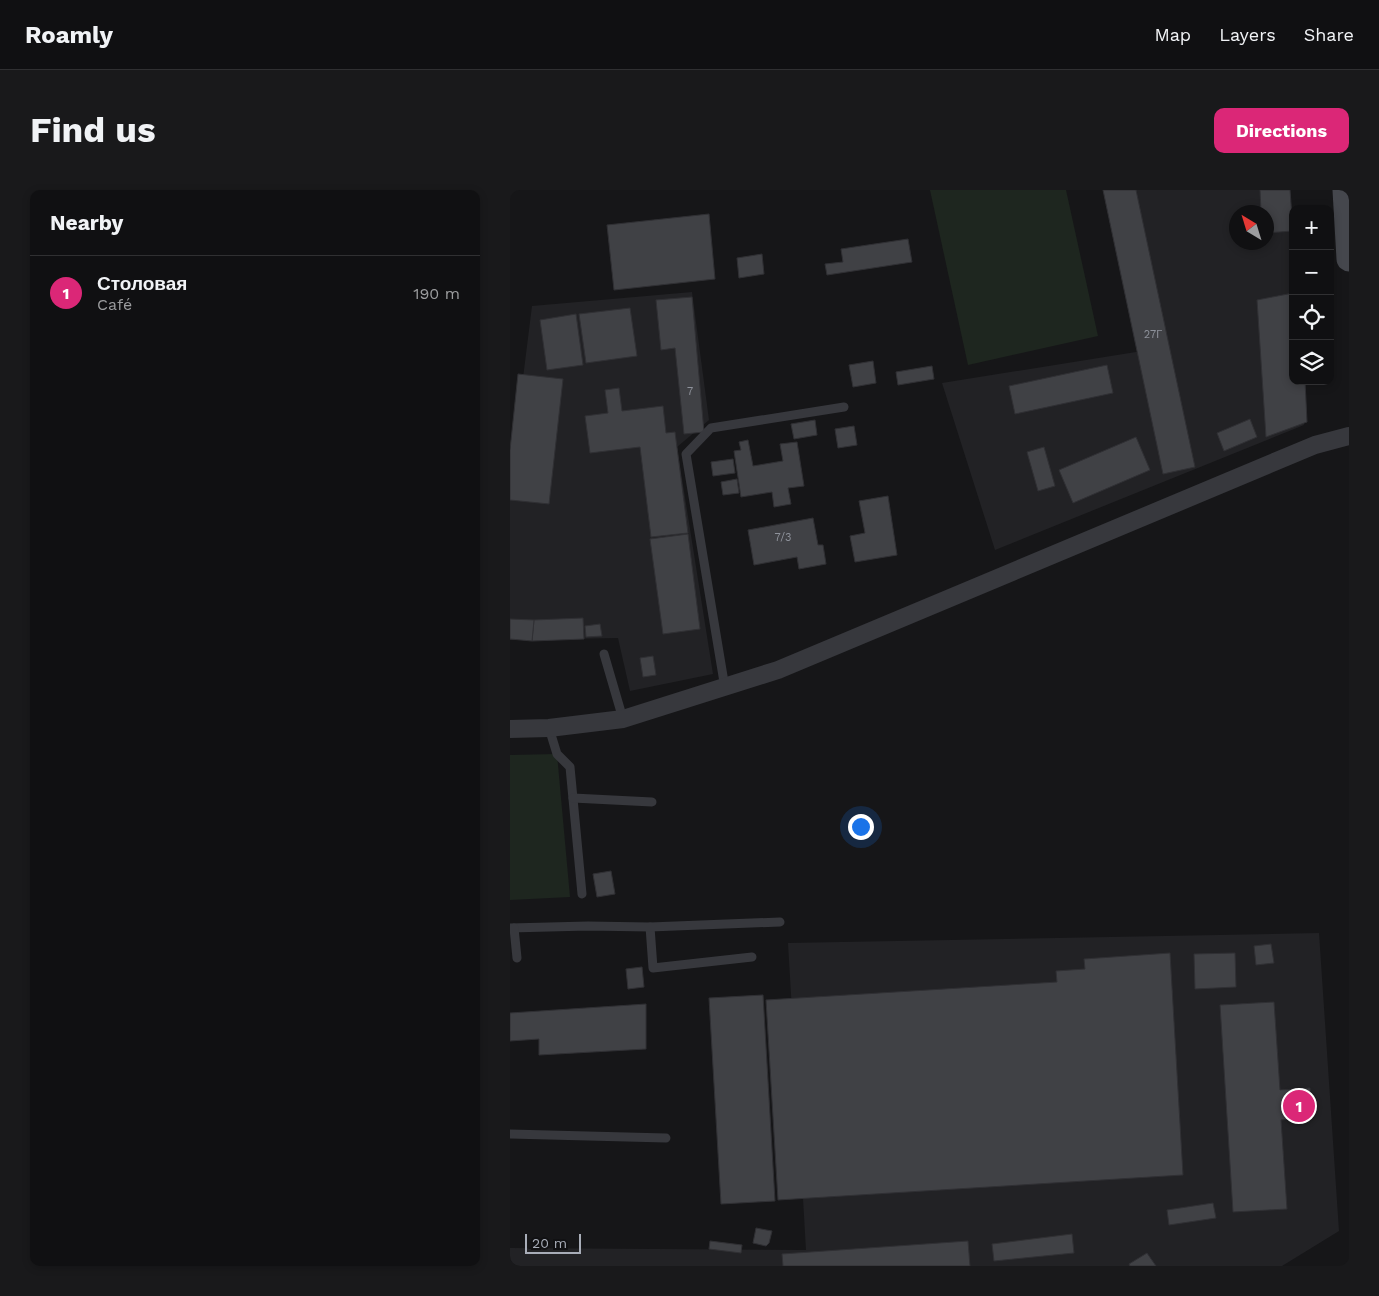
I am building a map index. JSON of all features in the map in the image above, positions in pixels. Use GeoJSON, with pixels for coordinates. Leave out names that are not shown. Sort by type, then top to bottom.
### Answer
{"type":"FeatureCollection","features":[{"type":"Feature","properties":{"kind":"main road"},"geometry":{"type":"LineString","coordinates":[[1344,190],[1349,259]]}},
{"type":"Feature","properties":{"kind":"street"},"geometry":{"type":"LineString","coordinates":[[510,729],[549,728],[623,719],[778,670],[1315,445],[1349,436]]}},
{"type":"Feature","properties":{"kind":"lane"},"geometry":{"type":"LineString","coordinates":[[724,688],[686,454],[711,428],[844,407]]}},
{"type":"Feature","properties":{"kind":"lane"},"geometry":{"type":"LineString","coordinates":[[604,654],[623,719]]}},
{"type":"Feature","properties":{"kind":"lane"},"geometry":{"type":"LineString","coordinates":[[549,728],[557,754],[570,767],[582,894]]}},
{"type":"Feature","properties":{"kind":"lane"},"geometry":{"type":"LineString","coordinates":[[573,798],[652,802]]}},
{"type":"Feature","properties":{"kind":"lane"},"geometry":{"type":"LineString","coordinates":[[518,958],[512,928],[650,927],[780,922]]}},
{"type":"Feature","properties":{"kind":"lane"},"geometry":{"type":"LineString","coordinates":[[650,927],[653,968],[752,957]]}},
{"type":"Feature","properties":{"kind":"lane"},"geometry":{"type":"LineString","coordinates":[[510,1134],[666,1138]]}},
{"type":"Feature","properties":{"kind":"shaded area"},"geometry":{"type":"Polygon","coordinates":[[[930,190],[1066,190],[1098,336],[968,365],[930,190]]]}},
{"type":"Feature","properties":{"kind":"shaded area"},"geometry":{"type":"Polygon","coordinates":[[[1133,190],[1288,190],[1289,385],[1301,385],[1304,425],[995,550],[942,383],[1167,347],[1133,190]]]}},
{"type":"Feature","properties":{"kind":"shaded area"},"geometry":{"type":"Polygon","coordinates":[[[692,292],[709,420],[677,447],[713,674],[630,691],[618,638],[510,640],[510,482],[532,306],[692,292]]]}},
{"type":"Feature","properties":{"kind":"shaded area"},"geometry":{"type":"Polygon","coordinates":[[[557,754],[570,897],[510,900],[510,755],[557,754]]]}},
{"type":"Feature","properties":{"kind":"shaded area"},"geometry":{"type":"Polygon","coordinates":[[[1319,933],[1339,1231],[1282,1266],[510,1266],[510,1248],[806,1250],[788,943],[1319,933]]]}},
{"type":"Feature","properties":{"kind":"building"},"geometry":{"type":"Polygon","coordinates":[[[1103,190],[1136,190],[1195,467],[1163,474],[1103,190]]]}},
{"type":"Feature","properties":{"kind":"building"},"geometry":{"type":"Polygon","coordinates":[[[1260,190],[1290,190],[1289,231],[1274,232],[1274,205],[1261,205],[1260,190]]]}},
{"type":"Feature","properties":{"kind":"building"},"geometry":{"type":"Polygon","coordinates":[[[709,214],[715,279],[614,290],[607,225],[709,214]]]}},
{"type":"Feature","properties":{"kind":"building"},"geometry":{"type":"Polygon","coordinates":[[[908,239],[912,262],[827,275],[825,264],[843,262],[841,249],[908,239]]]}},
{"type":"Feature","properties":{"kind":"building"},"geometry":{"type":"Polygon","coordinates":[[[762,254],[764,274],[739,278],[737,258],[762,254]]]}},
{"type":"Feature","properties":{"kind":"building"},"geometry":{"type":"Polygon","coordinates":[[[1289,294],[1289,385],[1305,385],[1307,422],[1266,437],[1257,300],[1289,294]]]}},
{"type":"Feature","properties":{"kind":"building"},"geometry":{"type":"Polygon","coordinates":[[[692,297],[704,432],[684,434],[675,348],[661,350],[656,300],[692,297]]]}},
{"type":"Feature","properties":{"kind":"building"},"geometry":{"type":"Polygon","coordinates":[[[630,308],[637,356],[586,363],[579,314],[630,308]]]}},
{"type":"Feature","properties":{"kind":"building"},"geometry":{"type":"Polygon","coordinates":[[[576,314],[583,365],[547,370],[540,320],[576,314]]]}},
{"type":"Feature","properties":{"kind":"building"},"geometry":{"type":"Polygon","coordinates":[[[873,361],[876,383],[853,387],[849,365],[873,361]]]}},
{"type":"Feature","properties":{"kind":"building"},"geometry":{"type":"Polygon","coordinates":[[[1107,365],[1113,393],[1015,414],[1009,386],[1107,365]]]}},
{"type":"Feature","properties":{"kind":"building"},"geometry":{"type":"Polygon","coordinates":[[[932,366],[934,379],[898,385],[896,372],[932,366]]]}},
{"type":"Feature","properties":{"kind":"building"},"geometry":{"type":"Polygon","coordinates":[[[518,374],[563,379],[549,504],[510,500],[510,450],[518,374]]]}},
{"type":"Feature","properties":{"kind":"building"},"geometry":{"type":"Polygon","coordinates":[[[619,388],[622,411],[663,406],[666,433],[675,432],[688,533],[651,537],[640,447],[590,453],[585,416],[608,413],[605,390],[619,388]]]}},
{"type":"Feature","properties":{"kind":"building"},"geometry":{"type":"Polygon","coordinates":[[[1250,419],[1257,437],[1224,451],[1217,433],[1250,419]]]}},
{"type":"Feature","properties":{"kind":"building"},"geometry":{"type":"Polygon","coordinates":[[[815,420],[817,435],[794,439],[791,424],[815,420]]]}},
{"type":"Feature","properties":{"kind":"building"},"geometry":{"type":"Polygon","coordinates":[[[854,426],[857,445],[838,448],[835,429],[854,426]]]}},
{"type":"Feature","properties":{"kind":"building"},"geometry":{"type":"Polygon","coordinates":[[[1136,437],[1150,470],[1073,503],[1059,470],[1136,437]]]}},
{"type":"Feature","properties":{"kind":"building"},"geometry":{"type":"Polygon","coordinates":[[[748,440],[753,466],[783,461],[780,444],[797,442],[804,486],[788,488],[791,504],[774,507],[772,492],[741,497],[734,451],[741,450],[739,442],[748,440]]]}},
{"type":"Feature","properties":{"kind":"building"},"geometry":{"type":"Polygon","coordinates":[[[1044,447],[1055,486],[1038,491],[1027,452],[1044,447]]]}},
{"type":"Feature","properties":{"kind":"building"},"geometry":{"type":"Polygon","coordinates":[[[733,459],[735,473],[713,476],[711,462],[733,459]]]}},
{"type":"Feature","properties":{"kind":"building"},"geometry":{"type":"Polygon","coordinates":[[[737,479],[739,493],[723,495],[721,482],[737,479]]]}},
{"type":"Feature","properties":{"kind":"building"},"geometry":{"type":"Polygon","coordinates":[[[888,496],[897,555],[855,562],[850,536],[865,533],[859,501],[888,496]]]}},
{"type":"Feature","properties":{"kind":"building"},"geometry":{"type":"Polygon","coordinates":[[[813,518],[818,545],[823,545],[826,564],[799,569],[797,557],[754,565],[748,530],[813,518]]]}},
{"type":"Feature","properties":{"kind":"building"},"geometry":{"type":"Polygon","coordinates":[[[688,534],[700,629],[663,634],[650,539],[688,534]]]}},
{"type":"Feature","properties":{"kind":"building"},"geometry":{"type":"Polygon","coordinates":[[[583,618],[584,639],[532,641],[534,620],[583,618]]]}},
{"type":"Feature","properties":{"kind":"building"},"geometry":{"type":"Polygon","coordinates":[[[510,619],[534,620],[532,641],[510,639],[510,619]]]}},
{"type":"Feature","properties":{"kind":"building"},"geometry":{"type":"Polygon","coordinates":[[[600,624],[602,636],[586,637],[585,626],[600,624]]]}},
{"type":"Feature","properties":{"kind":"building"},"geometry":{"type":"Polygon","coordinates":[[[653,656],[656,675],[643,677],[640,658],[653,656]]]}},
{"type":"Feature","properties":{"kind":"building"},"geometry":{"type":"Polygon","coordinates":[[[611,871],[615,894],[597,897],[593,874],[611,871]]]}},
{"type":"Feature","properties":{"kind":"building"},"geometry":{"type":"Polygon","coordinates":[[[1271,944],[1274,963],[1256,965],[1254,946],[1271,944]]]}},
{"type":"Feature","properties":{"kind":"building"},"geometry":{"type":"Polygon","coordinates":[[[1170,953],[1183,1175],[778,1200],[766,1000],[1057,982],[1056,971],[1085,969],[1084,959],[1170,953]]]}},
{"type":"Feature","properties":{"kind":"building"},"geometry":{"type":"Polygon","coordinates":[[[1235,953],[1236,987],[1195,989],[1194,954],[1235,953]]]}},
{"type":"Feature","properties":{"kind":"building"},"geometry":{"type":"Polygon","coordinates":[[[642,967],[644,987],[628,989],[626,969],[642,967]]]}},
{"type":"Feature","properties":{"kind":"building"},"geometry":{"type":"Polygon","coordinates":[[[763,995],[775,1201],[721,1204],[709,998],[763,995]]]}},
{"type":"Feature","properties":{"kind":"building"},"geometry":{"type":"Polygon","coordinates":[[[1274,1002],[1280,1090],[1310,1088],[1312,1117],[1281,1120],[1287,1209],[1233,1212],[1220,1005],[1274,1002]]]}},
{"type":"Feature","properties":{"kind":"building"},"geometry":{"type":"Polygon","coordinates":[[[646,1004],[646,1049],[539,1055],[539,1039],[510,1041],[510,1013],[646,1004]]]}},
{"type":"Feature","properties":{"kind":"building"},"geometry":{"type":"Polygon","coordinates":[[[1213,1203],[1216,1218],[1169,1225],[1167,1210],[1213,1203]]]}},
{"type":"Feature","properties":{"kind":"building"},"geometry":{"type":"Polygon","coordinates":[[[756,1228],[772,1231],[769,1243],[766,1246],[753,1243],[756,1228]]]}},
{"type":"Feature","properties":{"kind":"building"},"geometry":{"type":"Polygon","coordinates":[[[1072,1234],[1074,1253],[994,1261],[992,1244],[1072,1234]]]}},
{"type":"Feature","properties":{"kind":"building"},"geometry":{"type":"Polygon","coordinates":[[[710,1241],[742,1245],[741,1253],[709,1249],[710,1241]]]}},
{"type":"Feature","properties":{"kind":"building"},"geometry":{"type":"Polygon","coordinates":[[[968,1241],[970,1266],[783,1266],[782,1254],[968,1241]]]}},
{"type":"Feature","properties":{"kind":"building"},"geometry":{"type":"Polygon","coordinates":[[[1147,1253],[1156,1266],[1130,1266],[1129,1264],[1147,1253]]]}},
{"type":"Feature","properties":{"kind":"place","name":"Столовая"},"geometry":{"type":"Point","coordinates":[1299,1106]}}]}
